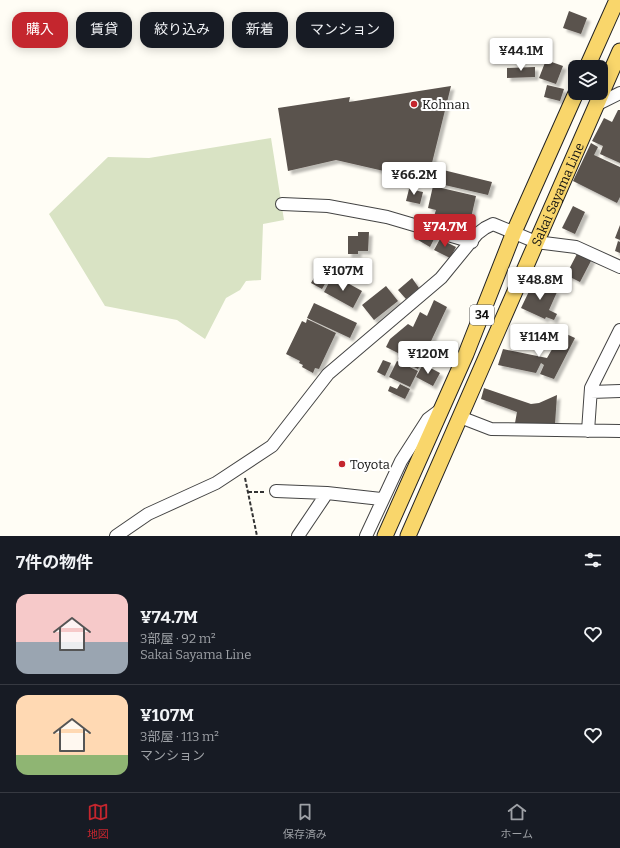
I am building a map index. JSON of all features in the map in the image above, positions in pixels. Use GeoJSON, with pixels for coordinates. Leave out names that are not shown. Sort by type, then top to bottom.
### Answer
{"type":"FeatureCollection","features":[{"type":"Feature","properties":{"kind":"main road"},"geometry":{"type":"LineString","coordinates":[[590,60],[617,0]]}},
{"type":"Feature","properties":{"kind":"main road","name":"Sakai Sayama Line"},"geometry":{"type":"LineString","coordinates":[[408,536],[620,51]]}},
{"type":"Feature","properties":{"kind":"main road","name":"Sakai Sayama Line"},"geometry":{"type":"LineString","coordinates":[[385,536],[466,354],[514,232],[573,100]]}},
{"type":"Feature","properties":{"kind":"street"},"geometry":{"type":"LineString","coordinates":[[596,105],[620,93]]}},
{"type":"Feature","properties":{"kind":"street"},"geometry":{"type":"LineString","coordinates":[[282,204],[328,206],[387,217],[472,242]]}},
{"type":"Feature","properties":{"kind":"street"},"geometry":{"type":"LineString","coordinates":[[116,536],[148,514],[216,483],[272,446],[328,374],[441,278],[485,228],[493,224],[536,242],[576,247],[620,268]]}},
{"type":"Feature","properties":{"kind":"street"},"geometry":{"type":"LineString","coordinates":[[588,431],[591,388],[620,330]]}},
{"type":"Feature","properties":{"kind":"street"},"geometry":{"type":"LineString","coordinates":[[591,392],[620,392]]}},
{"type":"Feature","properties":{"kind":"street"},"geometry":{"type":"LineString","coordinates":[[366,536],[381,499],[400,461],[428,419],[440,410]]}},
{"type":"Feature","properties":{"kind":"street"},"geometry":{"type":"LineString","coordinates":[[460,417],[491,429],[620,431]]}},
{"type":"Feature","properties":{"kind":"street"},"geometry":{"type":"LineString","coordinates":[[276,491],[327,493],[381,499]]}},
{"type":"Feature","properties":{"kind":"street"},"geometry":{"type":"LineString","coordinates":[[298,536],[327,493]]}},
{"type":"Feature","properties":{"kind":"path"},"geometry":{"type":"LineString","coordinates":[[243,465],[257,536]]}},
{"type":"Feature","properties":{"kind":"path"},"geometry":{"type":"LineString","coordinates":[[248,492],[276,491]]}},
{"type":"Feature","properties":{"kind":"green space"},"geometry":{"type":"Polygon","coordinates":[[[271,138],[284,220],[263,224],[261,280],[246,281],[240,290],[226,298],[205,339],[177,320],[105,306],[49,214],[108,157],[149,158],[271,138]]]}},
{"type":"Feature","properties":{"kind":"building"},"geometry":{"type":"Polygon","coordinates":[[[569,11],[587,18],[581,34],[563,28],[569,11]]]}},
{"type":"Feature","properties":{"kind":"building"},"geometry":{"type":"Polygon","coordinates":[[[546,60],[563,66],[556,84],[539,78],[546,60]]]}},
{"type":"Feature","properties":{"kind":"building"},"geometry":{"type":"Polygon","coordinates":[[[535,67],[535,77],[507,78],[507,68],[535,67]]]}},
{"type":"Feature","properties":{"kind":"building"},"geometry":{"type":"Polygon","coordinates":[[[547,85],[564,89],[560,101],[544,97],[547,85]]]}},
{"type":"Feature","properties":{"kind":"building"},"geometry":{"type":"Polygon","coordinates":[[[451,86],[431,167],[492,182],[488,195],[336,160],[288,171],[278,108],[350,97],[349,102],[451,86]]]}},
{"type":"Feature","properties":{"kind":"building"},"geometry":{"type":"Polygon","coordinates":[[[618,110],[620,110],[620,163],[600,154],[603,146],[592,141],[604,118],[612,122],[618,110]]]}},
{"type":"Feature","properties":{"kind":"building"},"geometry":{"type":"Polygon","coordinates":[[[591,143],[598,147],[594,155],[620,167],[620,197],[617,203],[573,181],[591,143]]]}},
{"type":"Feature","properties":{"kind":"building"},"geometry":{"type":"Polygon","coordinates":[[[433,186],[476,196],[471,218],[453,214],[452,220],[434,216],[436,210],[428,208],[433,186]]]}},
{"type":"Feature","properties":{"kind":"building"},"geometry":{"type":"Polygon","coordinates":[[[409,189],[423,192],[420,204],[406,201],[409,189]]]}},
{"type":"Feature","properties":{"kind":"building"},"geometry":{"type":"Polygon","coordinates":[[[573,206],[585,212],[575,234],[562,228],[573,206]]]}},
{"type":"Feature","properties":{"kind":"building"},"geometry":{"type":"Polygon","coordinates":[[[620,225],[620,240],[615,238],[620,225]]]}},
{"type":"Feature","properties":{"kind":"building"},"geometry":{"type":"Polygon","coordinates":[[[423,230],[435,237],[430,247],[418,240],[423,230]]]}},
{"type":"Feature","properties":{"kind":"building"},"geometry":{"type":"Polygon","coordinates":[[[358,232],[369,232],[368,251],[358,251],[358,254],[348,254],[348,236],[358,236],[358,232]]]}},
{"type":"Feature","properties":{"kind":"building"},"geometry":{"type":"Polygon","coordinates":[[[440,239],[456,247],[450,258],[434,250],[440,239]]]}},
{"type":"Feature","properties":{"kind":"building"},"geometry":{"type":"Polygon","coordinates":[[[618,241],[620,242],[620,253],[615,251],[618,241]]]}},
{"type":"Feature","properties":{"kind":"building"},"geometry":{"type":"Polygon","coordinates":[[[578,252],[592,259],[580,282],[566,275],[578,252]]]}},
{"type":"Feature","properties":{"kind":"building"},"geometry":{"type":"Polygon","coordinates":[[[318,271],[329,277],[322,289],[311,283],[318,271]]]}},
{"type":"Feature","properties":{"kind":"building"},"geometry":{"type":"Polygon","coordinates":[[[333,275],[362,291],[353,308],[324,292],[333,275]]]}},
{"type":"Feature","properties":{"kind":"building"},"geometry":{"type":"Polygon","coordinates":[[[412,278],[419,288],[406,299],[398,290],[412,278]]]}},
{"type":"Feature","properties":{"kind":"building"},"geometry":{"type":"Polygon","coordinates":[[[534,281],[557,292],[549,310],[557,314],[554,320],[546,317],[545,319],[521,308],[534,281]]]}},
{"type":"Feature","properties":{"kind":"building"},"geometry":{"type":"Polygon","coordinates":[[[386,286],[398,301],[374,320],[362,305],[386,286]]]}},
{"type":"Feature","properties":{"kind":"building"},"geometry":{"type":"Polygon","coordinates":[[[434,300],[447,307],[418,369],[398,359],[400,354],[386,347],[390,339],[408,324],[413,327],[420,312],[427,316],[434,300]]]}},
{"type":"Feature","properties":{"kind":"building"},"geometry":{"type":"Polygon","coordinates":[[[314,303],[357,323],[350,338],[307,318],[314,303]]]}},
{"type":"Feature","properties":{"kind":"building"},"geometry":{"type":"Polygon","coordinates":[[[307,319],[336,333],[319,369],[315,368],[313,373],[302,367],[303,365],[299,363],[300,361],[286,354],[302,321],[306,323],[307,319]]]}},
{"type":"Feature","properties":{"kind":"building"},"geometry":{"type":"Polygon","coordinates":[[[562,332],[575,338],[554,379],[540,374],[544,365],[541,363],[536,373],[498,365],[503,349],[547,358],[562,332]]]}},
{"type":"Feature","properties":{"kind":"building"},"geometry":{"type":"Polygon","coordinates":[[[383,360],[391,363],[385,376],[377,372],[383,360]]]}},
{"type":"Feature","properties":{"kind":"building"},"geometry":{"type":"Polygon","coordinates":[[[397,361],[418,371],[410,387],[389,377],[397,361]]]}},
{"type":"Feature","properties":{"kind":"building"},"geometry":{"type":"Polygon","coordinates":[[[423,364],[440,373],[433,386],[416,377],[423,364]]]}},
{"type":"Feature","properties":{"kind":"building"},"geometry":{"type":"Polygon","coordinates":[[[400,384],[410,389],[405,399],[388,391],[390,386],[397,389],[400,384]]]}},
{"type":"Feature","properties":{"kind":"building"},"geometry":{"type":"Polygon","coordinates":[[[484,388],[531,404],[539,403],[557,395],[555,424],[515,423],[517,412],[481,399],[484,388]]]}},
{"type":"Feature","properties":{"kind":"place","name":"Kohnan"},"geometry":{"type":"Point","coordinates":[414,104]}},
{"type":"Feature","properties":{"kind":"place","name":"Toyota"},"geometry":{"type":"Point","coordinates":[342,464]}}]}
